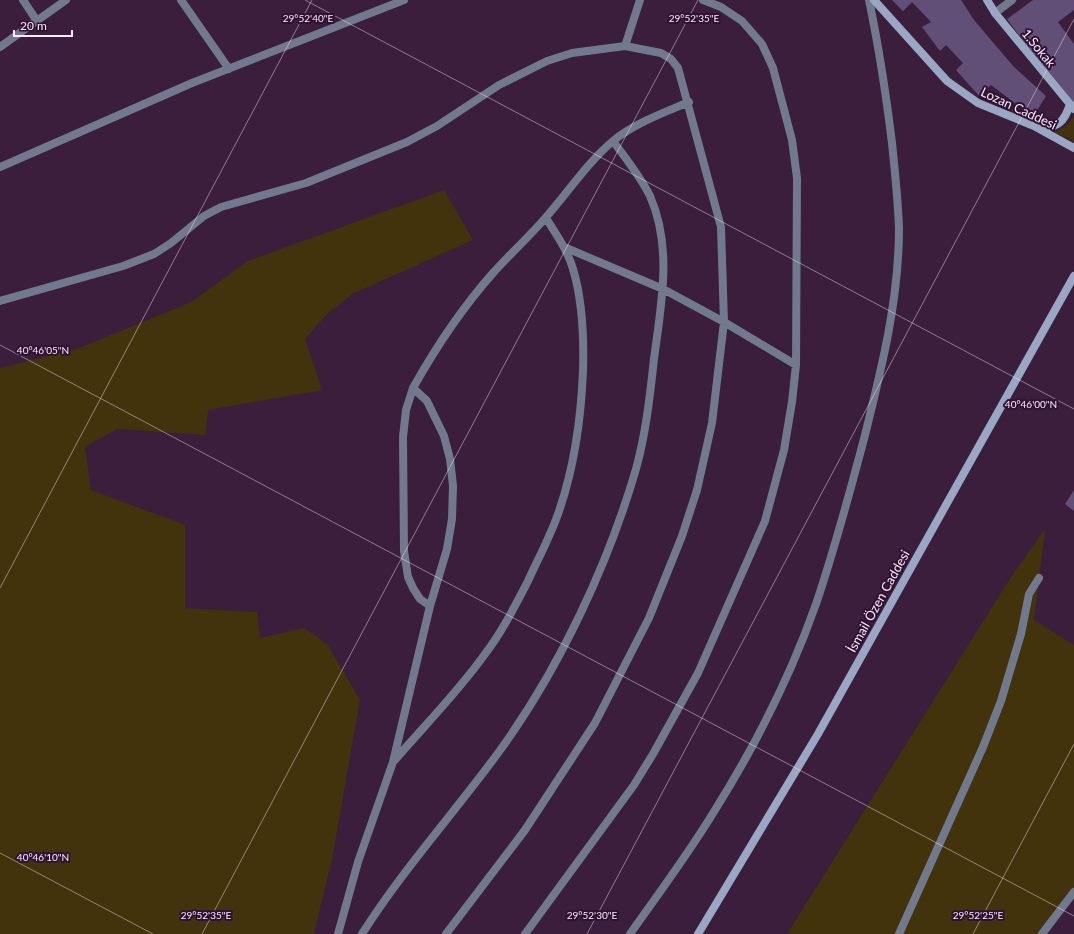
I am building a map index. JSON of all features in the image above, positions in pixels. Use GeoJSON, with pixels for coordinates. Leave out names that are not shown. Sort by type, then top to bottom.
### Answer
{"type":"FeatureCollection","features":[{"type":"Feature","properties":{"kind":"street"},"geometry":{"type":"LineString","coordinates":[[23,0],[38,21]]}},
{"type":"Feature","properties":{"kind":"street"},"geometry":{"type":"LineString","coordinates":[[0,47],[66,0]]}},
{"type":"Feature","properties":{"kind":"street"},"geometry":{"type":"LineString","coordinates":[[181,0],[229,69]]}},
{"type":"Feature","properties":{"kind":"street"},"geometry":{"type":"LineString","coordinates":[[0,167],[192,83],[404,0]]}},
{"type":"Feature","properties":{"kind":"street"},"geometry":{"type":"LineString","coordinates":[[625,46],[640,0]]}},
{"type":"Feature","properties":{"kind":"street"},"geometry":{"type":"LineString","coordinates":[[525,934],[608,822],[646,766],[698,673],[714,640],[765,521],[784,450],[792,402],[796,365],[797,178],[792,140],[782,97],[773,68],[762,44],[742,21],[721,7],[703,0]]}},
{"type":"Feature","properties":{"kind":"street"},"geometry":{"type":"LineString","coordinates":[[630,934],[716,810],[765,721],[797,652],[816,604],[840,526],[879,378],[894,307],[899,227],[883,71],[869,0]]}},
{"type":"Feature","properties":{"kind":"street","name":"Lozan Caddesi"},"geometry":{"type":"LineString","coordinates":[[874,0],[947,81],[978,103],[1034,126],[1074,148]]}},
{"type":"Feature","properties":{"kind":"street","name":"1.Sokak"},"geometry":{"type":"LineString","coordinates":[[987,0],[995,13],[1072,107]]}},
{"type":"Feature","properties":{"kind":"street"},"geometry":{"type":"LineString","coordinates":[[995,13],[1012,0]]}},
{"type":"Feature","properties":{"kind":"street"},"geometry":{"type":"LineString","coordinates":[[0,301],[123,266],[154,254],[171,243],[204,216],[221,207],[306,183],[407,142],[437,126],[499,85],[547,61],[572,53],[625,46],[648,49],[661,53],[671,59],[678,68],[689,102],[721,227],[724,322],[712,423],[697,490],[680,542],[649,618],[595,723],[554,788],[496,870],[446,934]]}},
{"type":"Feature","properties":{"kind":"street"},"geometry":{"type":"LineString","coordinates":[[430,606],[420,599],[413,588],[408,577],[404,551],[403,437],[406,410],[413,388],[451,326],[473,297],[502,262],[546,218],[613,141],[633,127],[689,102]]}},
{"type":"Feature","properties":{"kind":"street"},"geometry":{"type":"LineString","coordinates":[[1034,126],[1053,128],[1067,116],[1072,107]]}},
{"type":"Feature","properties":{"kind":"street"},"geometry":{"type":"LineString","coordinates":[[362,934],[389,894],[506,741],[551,668],[592,588],[626,498],[642,445],[663,289],[664,249],[657,215],[650,196],[639,177],[613,141]]}},
{"type":"Feature","properties":{"kind":"street"},"geometry":{"type":"LineString","coordinates":[[393,762],[486,654],[518,601],[548,541],[558,514],[568,478],[579,420],[584,351],[578,290],[573,267],[564,247],[546,218]]}},
{"type":"Feature","properties":{"kind":"street"},"geometry":{"type":"LineString","coordinates":[[564,247],[663,289],[724,322],[796,365]]}},
{"type":"Feature","properties":{"kind":"street","name":"İsmail Özen Caddesi"},"geometry":{"type":"LineString","coordinates":[[698,934],[818,734],[1074,276]]}},
{"type":"Feature","properties":{"kind":"street"},"geometry":{"type":"LineString","coordinates":[[338,934],[358,862],[393,762],[430,606],[447,549],[452,519],[453,486],[444,436],[427,401],[413,388]]}},
{"type":"Feature","properties":{"kind":"street"},"geometry":{"type":"LineString","coordinates":[[899,934],[983,747],[1005,686],[1021,634],[1029,594],[1039,578]]}},
{"type":"Feature","properties":{"kind":"street"},"geometry":{"type":"LineString","coordinates":[[1042,934],[1074,892]]}},
{"type":"Feature","properties":{"kind":"shaded area"},"geometry":{"type":"Polygon","coordinates":[[[1074,116],[1074,141],[1054,132],[1066,126],[1074,116]]]}},
{"type":"Feature","properties":{"kind":"shaded area"},"geometry":{"type":"Polygon","coordinates":[[[444,190],[473,240],[352,294],[326,315],[305,339],[322,390],[208,410],[205,435],[117,429],[85,447],[91,490],[185,525],[185,608],[257,612],[260,638],[304,628],[327,644],[360,700],[333,854],[314,934],[0,934],[0,368],[77,349],[191,302],[248,261],[444,190]]]}},
{"type":"Feature","properties":{"kind":"shaded area"},"geometry":{"type":"Polygon","coordinates":[[[1045,529],[1034,620],[1074,645],[1074,892],[1042,934],[787,934],[1011,577],[1045,529]]]}},
{"type":"Feature","properties":{"kind":"building"},"geometry":{"type":"Polygon","coordinates":[[[892,0],[961,0],[974,20],[1014,67],[1046,96],[1033,117],[991,85],[979,96],[956,70],[963,63],[946,45],[940,51],[922,27],[931,22],[912,2],[903,11],[892,0]]]}},
{"type":"Feature","properties":{"kind":"building"},"geometry":{"type":"Polygon","coordinates":[[[1033,0],[1074,0],[1074,10],[1058,22],[1074,44],[1074,109],[1007,19],[1033,0]]]}},
{"type":"Feature","properties":{"kind":"building"},"geometry":{"type":"Polygon","coordinates":[[[1074,490],[1074,511],[1065,504],[1074,490]]]}}]}
